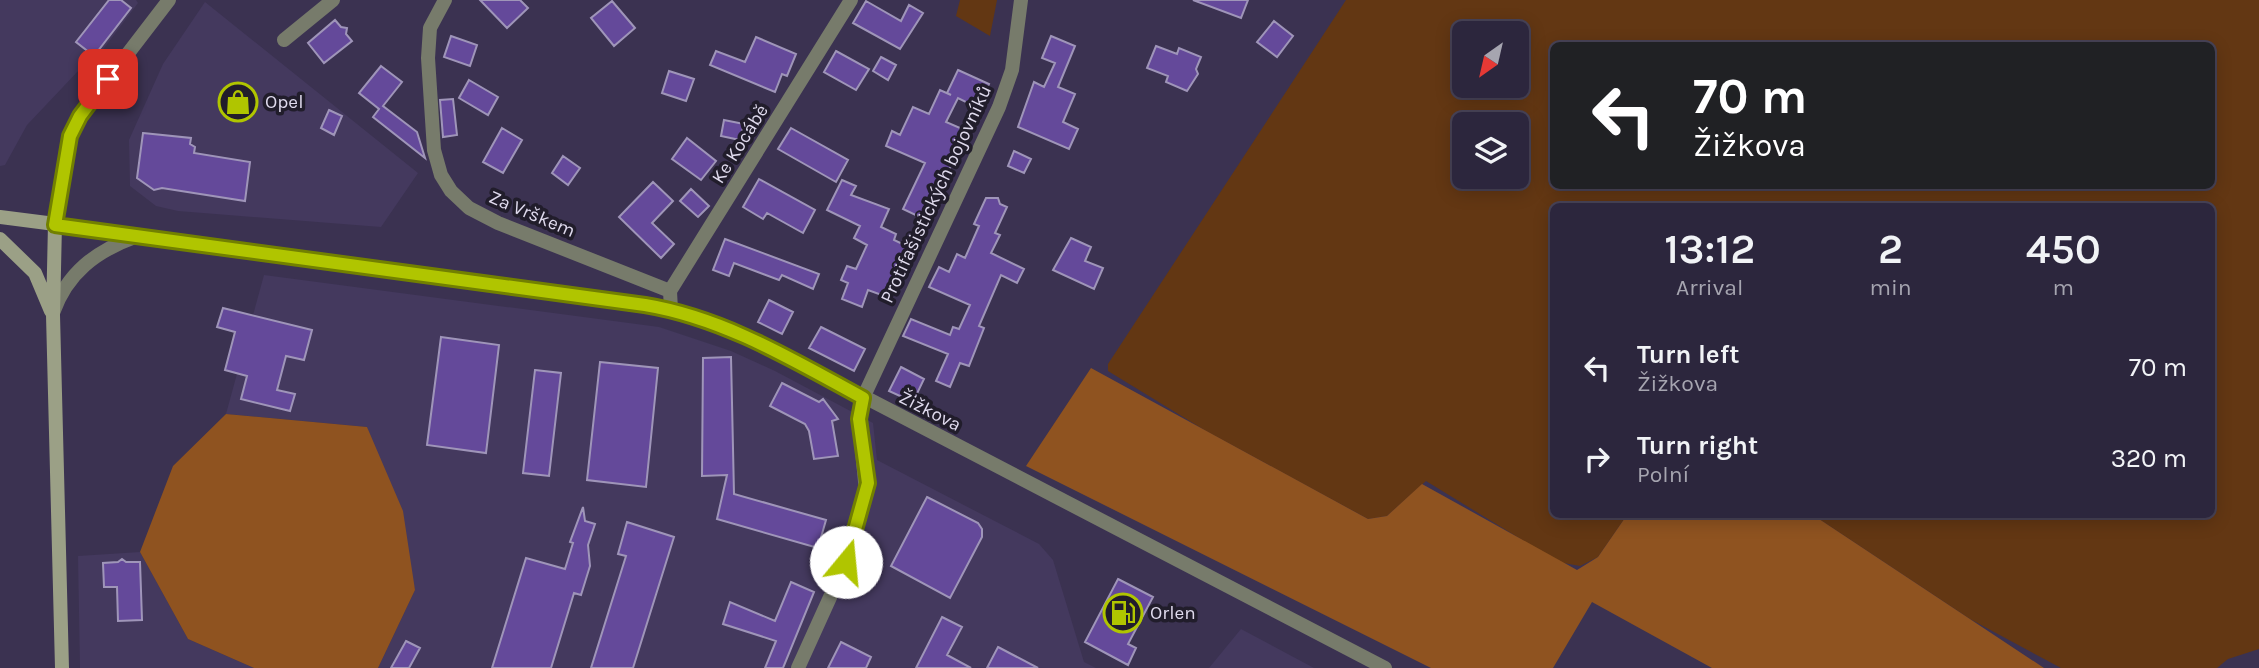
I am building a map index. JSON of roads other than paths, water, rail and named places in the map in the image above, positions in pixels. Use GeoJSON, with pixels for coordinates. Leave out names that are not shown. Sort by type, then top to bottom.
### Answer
{"type":"FeatureCollection","features":[{"type":"Feature","properties":{"kind":"main road"},"geometry":{"type":"LineString","coordinates":[[0,217],[55,225],[52,315],[62,668]]}},
{"type":"Feature","properties":{"kind":"main road"},"geometry":{"type":"LineString","coordinates":[[0,239],[35,273],[52,315]]}},
{"type":"Feature","properties":{"kind":"street"},"geometry":{"type":"LineString","coordinates":[[55,225],[65,157],[75,126],[169,0]]}},
{"type":"Feature","properties":{"kind":"street"},"geometry":{"type":"LineString","coordinates":[[284,40],[332,0]]}},
{"type":"Feature","properties":{"kind":"street","name":"Za Vrškem"},"geometry":{"type":"LineString","coordinates":[[445,0],[430,28],[428,58],[434,149],[441,175],[451,191],[469,208],[498,223],[670,291]]}},
{"type":"Feature","properties":{"kind":"street","name":"Ke Kocábě"},"geometry":{"type":"LineString","coordinates":[[670,291],[851,0]]}},
{"type":"Feature","properties":{"kind":"street","name":"Protifašistických bojovníků"},"geometry":{"type":"LineString","coordinates":[[863,398],[999,107],[1012,70],[1021,0]]}},
{"type":"Feature","properties":{"kind":"street","name":"Žižkova"},"geometry":{"type":"LineString","coordinates":[[55,225],[671,310],[753,339],[1385,668]]}},
{"type":"Feature","properties":{"kind":"street"},"geometry":{"type":"LineString","coordinates":[[52,315],[69,279],[92,257],[140,236]]}},
{"type":"Feature","properties":{"kind":"street"},"geometry":{"type":"LineString","coordinates":[[670,291],[671,310]]}},
{"type":"Feature","properties":{"kind":"street"},"geometry":{"type":"LineString","coordinates":[[797,668],[846,562],[866,492],[859,419],[863,398]]}},
{"type":"Feature","properties":{"kind":"place","name":"Opel"},"geometry":{"type":"Point","coordinates":[238,102]}},
{"type":"Feature","properties":{"kind":"place","name":"Orlen"},"geometry":{"type":"Point","coordinates":[1123,613]}}]}
